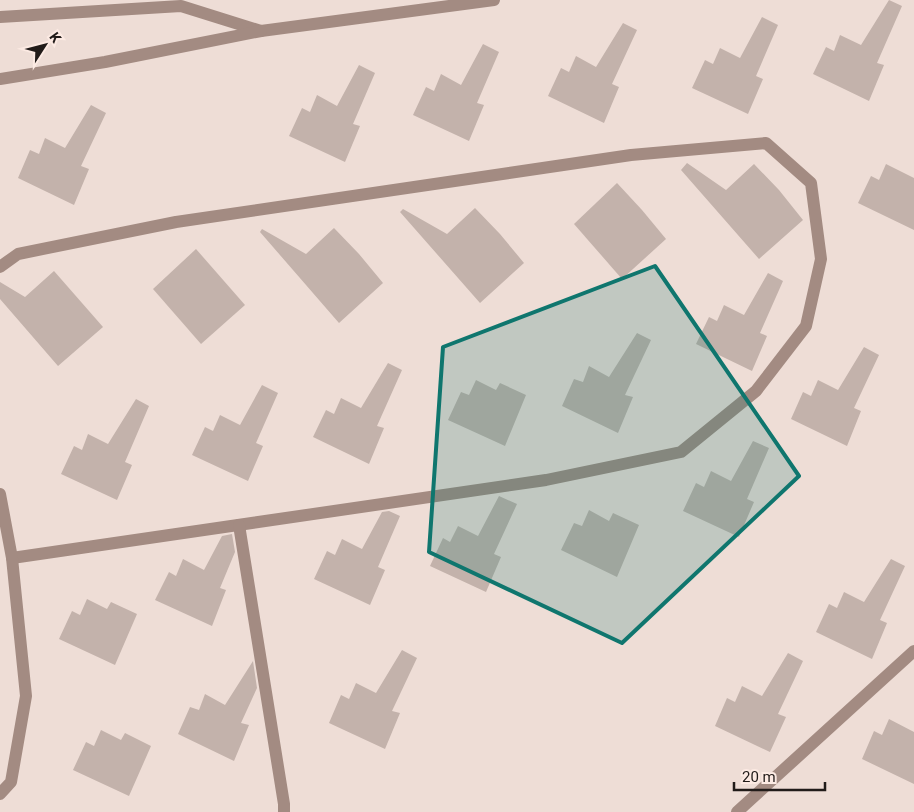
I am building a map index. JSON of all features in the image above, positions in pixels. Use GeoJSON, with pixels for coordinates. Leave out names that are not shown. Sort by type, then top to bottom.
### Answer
{"type":"FeatureCollection","features":[{"type":"Feature","properties":{"kind":"street"},"geometry":{"type":"LineString","coordinates":[[0,78],[105,62],[261,31],[494,0]]}},
{"type":"Feature","properties":{"kind":"street"},"geometry":{"type":"LineString","coordinates":[[0,17],[181,6],[261,31]]}},
{"type":"Feature","properties":{"kind":"street"},"geometry":{"type":"LineString","coordinates":[[0,267],[18,254],[176,222],[631,155],[766,143],[811,182],[821,259],[806,326],[756,391],[681,452],[546,480],[12,558]]}},
{"type":"Feature","properties":{"kind":"street"},"geometry":{"type":"LineString","coordinates":[[0,494],[12,558],[26,696],[11,782],[0,794]]}},
{"type":"Feature","properties":{"kind":"street"},"geometry":{"type":"LineString","coordinates":[[239,525],[284,812]]}},
{"type":"Feature","properties":{"kind":"street"},"geometry":{"type":"LineString","coordinates":[[737,812],[914,651]]}},
{"type":"Feature","properties":{"kind":"highlighted area"},"geometry":{"type":"Polygon","coordinates":[[[655,266],[799,476],[622,643],[429,552],[443,347],[655,266]]]}},
{"type":"Feature","properties":{"kind":"building"},"geometry":{"type":"Polygon","coordinates":[[[889,0],[902,6],[877,63],[884,65],[869,101],[813,74],[826,47],[834,51],[840,35],[861,45],[889,0]]]}},
{"type":"Feature","properties":{"kind":"building"},"geometry":{"type":"Polygon","coordinates":[[[762,17],[778,25],[756,76],[763,79],[748,114],[692,88],[705,60],[713,64],[720,48],[740,58],[762,17]]]}},
{"type":"Feature","properties":{"kind":"building"},"geometry":{"type":"Polygon","coordinates":[[[623,23],[637,30],[612,84],[619,87],[604,123],[548,96],[561,68],[569,72],[576,56],[596,67],[623,23]]]}},
{"type":"Feature","properties":{"kind":"building"},"geometry":{"type":"Polygon","coordinates":[[[483,44],[499,52],[477,103],[484,105],[469,141],[413,115],[426,87],[434,91],[441,74],[461,85],[483,44]]]}},
{"type":"Feature","properties":{"kind":"building"},"geometry":{"type":"Polygon","coordinates":[[[359,65],[375,73],[353,124],[360,126],[345,162],[289,136],[302,108],[310,112],[317,95],[337,106],[359,65]]]}},
{"type":"Feature","properties":{"kind":"building"},"geometry":{"type":"Polygon","coordinates":[[[91,105],[106,113],[81,166],[89,169],[74,205],[18,178],[30,150],[39,154],[45,138],[65,148],[91,105]]]}},
{"type":"Feature","properties":{"kind":"building"},"geometry":{"type":"Polygon","coordinates":[[[687,163],[726,190],[754,164],[779,190],[803,220],[759,259],[681,170],[687,163]]]}},
{"type":"Feature","properties":{"kind":"building"},"geometry":{"type":"Polygon","coordinates":[[[886,164],[914,178],[914,230],[858,203],[871,176],[879,180],[886,164]]]}},
{"type":"Feature","properties":{"kind":"building"},"geometry":{"type":"Polygon","coordinates":[[[617,183],[666,239],[622,279],[574,224],[617,183]]]}},
{"type":"Feature","properties":{"kind":"building"},"geometry":{"type":"Polygon","coordinates":[[[475,208],[524,263],[480,303],[400,212],[403,209],[447,234],[475,208]]]}},
{"type":"Feature","properties":{"kind":"building"},"geometry":{"type":"Polygon","coordinates":[[[334,228],[383,283],[339,323],[260,232],[262,229],[306,254],[334,228]]]}},
{"type":"Feature","properties":{"kind":"building"},"geometry":{"type":"Polygon","coordinates":[[[196,249],[245,305],[201,344],[153,289],[196,249]]]}},
{"type":"Feature","properties":{"kind":"building"},"geometry":{"type":"Polygon","coordinates":[[[54,271],[103,327],[58,366],[0,299],[0,282],[25,297],[54,271]]]}},
{"type":"Feature","properties":{"kind":"building"},"geometry":{"type":"Polygon","coordinates":[[[768,273],[783,281],[760,333],[767,336],[752,371],[696,344],[709,317],[717,321],[724,305],[744,315],[768,273]]]}},
{"type":"Feature","properties":{"kind":"building"},"geometry":{"type":"Polygon","coordinates":[[[637,333],[651,340],[625,395],[633,397],[618,433],[562,406],[574,379],[583,382],[589,366],[609,377],[637,333]]]}},
{"type":"Feature","properties":{"kind":"building"},"geometry":{"type":"Polygon","coordinates":[[[864,347],[879,355],[854,408],[861,411],[847,446],[791,419],[803,392],[811,396],[818,380],[838,390],[864,347]]]}},
{"type":"Feature","properties":{"kind":"building"},"geometry":{"type":"Polygon","coordinates":[[[388,363],[402,370],[377,426],[384,428],[369,464],[313,437],[326,410],[334,414],[341,398],[361,408],[388,363]]]}},
{"type":"Feature","properties":{"kind":"building"},"geometry":{"type":"Polygon","coordinates":[[[476,380],[496,390],[500,383],[526,395],[505,446],[448,420],[461,392],[469,395],[476,380]]]}},
{"type":"Feature","properties":{"kind":"building"},"geometry":{"type":"Polygon","coordinates":[[[262,385],[278,393],[256,443],[263,446],[248,481],[192,455],[205,427],[213,431],[220,415],[240,425],[262,385]]]}},
{"type":"Feature","properties":{"kind":"building"},"geometry":{"type":"Polygon","coordinates":[[[136,399],[149,406],[125,462],[132,465],[117,500],[61,474],[74,446],[82,450],[88,434],[108,444],[136,399]]]}},
{"type":"Feature","properties":{"kind":"building"},"geometry":{"type":"Polygon","coordinates":[[[753,441],[769,448],[747,499],[754,502],[739,537],[683,511],[696,483],[704,487],[711,471],[731,481],[753,441]]]}},
{"type":"Feature","properties":{"kind":"building"},"geometry":{"type":"Polygon","coordinates":[[[499,496],[517,504],[494,554],[501,557],[486,592],[430,566],[443,538],[450,542],[458,526],[478,536],[499,496]]]}},
{"type":"Feature","properties":{"kind":"building"},"geometry":{"type":"Polygon","coordinates":[[[589,510],[609,521],[613,513],[639,525],[617,577],[561,550],[574,523],[582,526],[589,510]]]}},
{"type":"Feature","properties":{"kind":"building"},"geometry":{"type":"Polygon","coordinates":[[[389,511],[400,516],[378,567],[385,570],[370,605],[314,579],[327,551],[335,555],[342,539],[362,549],[382,512],[389,511]]]}},
{"type":"Feature","properties":{"kind":"building"},"geometry":{"type":"Polygon","coordinates":[[[232,534],[235,552],[220,588],[226,590],[212,626],[155,600],[169,572],[176,576],[183,559],[204,570],[222,536],[232,534]]]}},
{"type":"Feature","properties":{"kind":"building"},"geometry":{"type":"Polygon","coordinates":[[[891,559],[905,566],[880,620],[887,623],[872,659],[816,632],[829,604],[837,608],[844,592],[864,602],[891,559]]]}},
{"type":"Feature","properties":{"kind":"building"},"geometry":{"type":"Polygon","coordinates":[[[87,599],[107,609],[111,602],[137,614],[115,665],[59,639],[72,611],[80,615],[87,599]]]}},
{"type":"Feature","properties":{"kind":"building"},"geometry":{"type":"Polygon","coordinates":[[[402,650],[417,658],[392,711],[400,713],[385,749],[329,723],[341,695],[349,699],[356,683],[376,693],[402,650]]]}},
{"type":"Feature","properties":{"kind":"building"},"geometry":{"type":"Polygon","coordinates":[[[788,653],[803,661],[778,714],[786,717],[770,752],[715,726],[727,698],[735,702],[742,686],[762,696],[788,653]]]}},
{"type":"Feature","properties":{"kind":"building"},"geometry":{"type":"Polygon","coordinates":[[[253,661],[257,688],[241,723],[249,725],[234,761],[178,734],[190,707],[199,710],[205,694],[225,705],[253,661]]]}},
{"type":"Feature","properties":{"kind":"building"},"geometry":{"type":"Polygon","coordinates":[[[889,719],[914,732],[914,784],[862,759],[874,731],[882,735],[889,719]]]}},
{"type":"Feature","properties":{"kind":"building"},"geometry":{"type":"Polygon","coordinates":[[[101,730],[121,740],[125,733],[151,746],[129,796],[73,770],[86,742],[94,746],[101,730]]]}}]}
